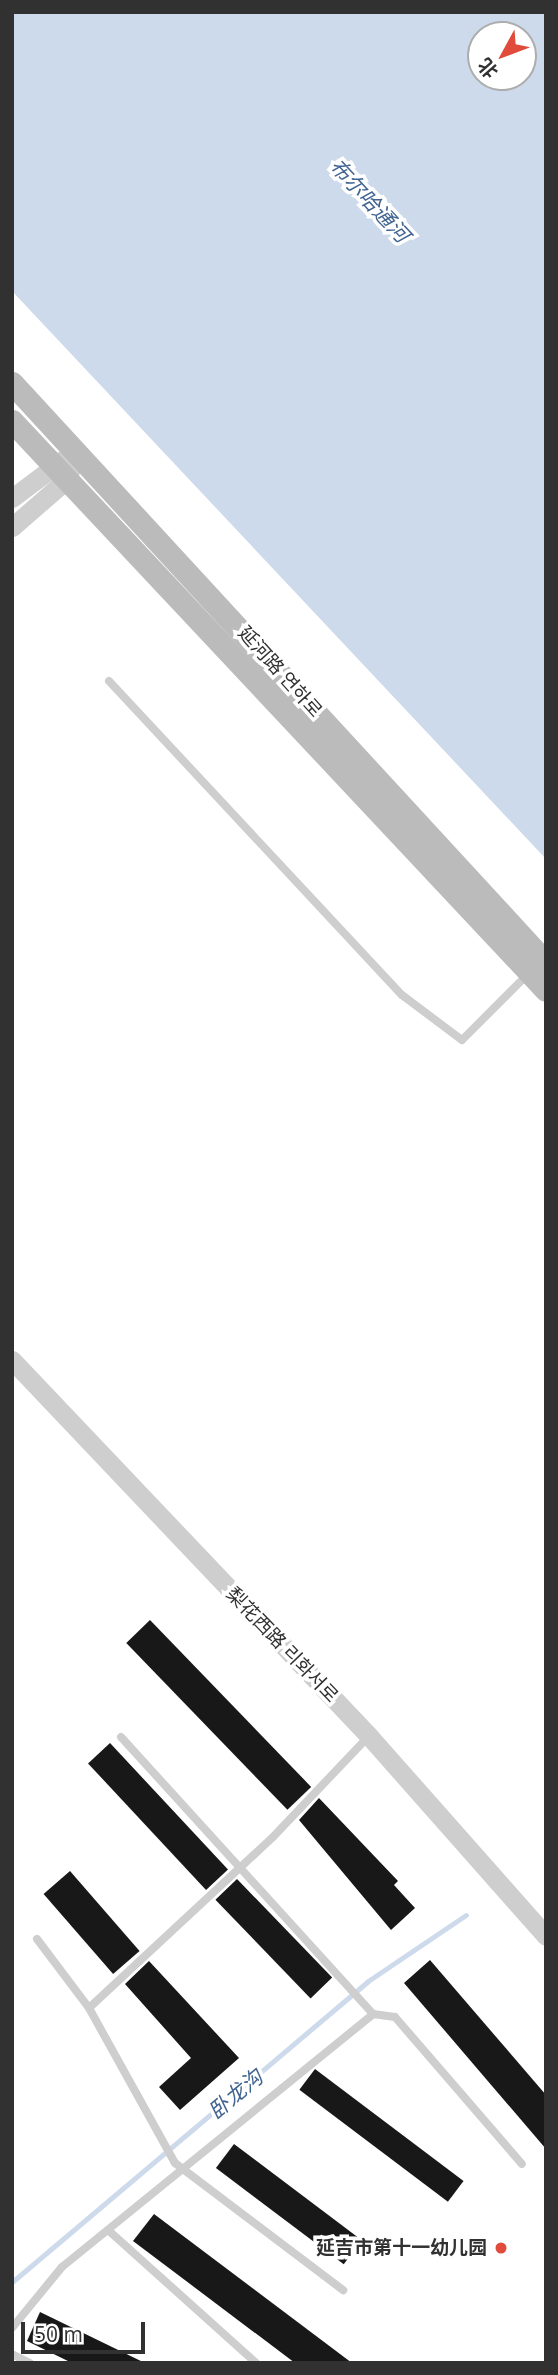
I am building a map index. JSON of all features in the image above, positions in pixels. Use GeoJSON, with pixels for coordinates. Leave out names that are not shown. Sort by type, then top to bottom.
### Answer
{"type":"FeatureCollection","features":[{"type":"Feature","properties":{"kind":"main road","name":"延河路 연하로"},"geometry":{"type":"LineString","coordinates":[[12,383],[78,453],[538,968],[546,990]]}},
{"type":"Feature","properties":{"kind":"main road","name":"延河路 연하로"},"geometry":{"type":"LineString","coordinates":[[12,421],[58,472],[142,553],[538,968]]}},
{"type":"Feature","properties":{"kind":"street"},"geometry":{"type":"LineString","coordinates":[[12,527],[58,472],[78,453]]}},
{"type":"Feature","properties":{"kind":"street"},"geometry":{"type":"LineString","coordinates":[[12,498],[58,472]]}},
{"type":"Feature","properties":{"kind":"street","name":"梨花西路 리화서로"},"geometry":{"type":"LineString","coordinates":[[12,1360],[369,1736],[546,1936]]}},
{"type":"Feature","properties":{"kind":"lane"},"geometry":{"type":"LineString","coordinates":[[109,681],[402,995],[463,1040],[538,968]]}},
{"type":"Feature","properties":{"kind":"lane"},"geometry":{"type":"LineString","coordinates":[[89,2008],[242,1866],[369,1736]]}},
{"type":"Feature","properties":{"kind":"lane"},"geometry":{"type":"LineString","coordinates":[[121,1737],[242,1866],[373,2014],[395,2017],[522,2164]]}},
{"type":"Feature","properties":{"kind":"lane"},"geometry":{"type":"LineString","coordinates":[[37,1939],[89,2008],[178,2166],[344,2290]]}},
{"type":"Feature","properties":{"kind":"lane"},"geometry":{"type":"LineString","coordinates":[[12,2328],[48,2280],[178,2166],[373,2014]]}},
{"type":"Feature","properties":{"kind":"lane"},"geometry":{"type":"LineString","coordinates":[[108,2230],[256,2363]]}},
{"type":"Feature","properties":{"kind":"lane"},"geometry":{"type":"LineString","coordinates":[[12,2354],[30,2363]]}},
{"type":"Feature","properties":{"kind":"water","name":"布尔哈通河"},"geometry":{"type":"Polygon","coordinates":[[[12,12],[546,12],[546,859],[12,291],[12,12]]]}},
{"type":"Feature","properties":{"kind":"building"},"geometry":{"type":"Polygon","coordinates":[[[150,1620],[311,1787],[287,1810],[126,1643],[150,1620]]]}},
{"type":"Feature","properties":{"kind":"building"},"geometry":{"type":"Polygon","coordinates":[[[110,1743],[228,1870],[206,1890],[88,1763],[110,1743]]]}},
{"type":"Feature","properties":{"kind":"building"},"geometry":{"type":"Polygon","coordinates":[[[319,1798],[398,1881],[394,1885],[415,1908],[391,1930],[299,1820],[319,1798]]]}},
{"type":"Feature","properties":{"kind":"building"},"geometry":{"type":"Polygon","coordinates":[[[70,1871],[140,1951],[113,1974],[44,1894],[70,1871]]]}},
{"type":"Feature","properties":{"kind":"building"},"geometry":{"type":"Polygon","coordinates":[[[237,1879],[332,1978],[311,1998],[215,1900],[237,1879]]]}},
{"type":"Feature","properties":{"kind":"building"},"geometry":{"type":"Polygon","coordinates":[[[430,1960],[546,2095],[546,2149],[404,1983],[430,1960]]]}},
{"type":"Feature","properties":{"kind":"building"},"geometry":{"type":"Polygon","coordinates":[[[149,1961],[239,2058],[180,2110],[159,2087],[191,2058],[125,1984],[149,1961]]]}},
{"type":"Feature","properties":{"kind":"building"},"geometry":{"type":"Polygon","coordinates":[[[315,2069],[464,2181],[448,2202],[299,2090],[315,2069]]]}},
{"type":"Feature","properties":{"kind":"building"},"geometry":{"type":"Polygon","coordinates":[[[234,2144],[362,2240],[344,2264],[216,2168],[234,2144]]]}},
{"type":"Feature","properties":{"kind":"building"},"geometry":{"type":"Polygon","coordinates":[[[154,2214],[352,2363],[295,2363],[133,2241],[154,2214]]]}},
{"type":"Feature","properties":{"kind":"building"},"geometry":{"type":"Polygon","coordinates":[[[40,2312],[145,2363],[72,2363],[27,2341],[40,2312]]]}},
{"type":"Feature","properties":{"kind":"waterway","name":"卧龙沟"},"geometry":{"type":"LineString","coordinates":[[12,2282],[368,1981],[466,1915]]}},
{"type":"Feature","properties":{"kind":"place","name":"延吉市第十一幼儿园"},"geometry":{"type":"Point","coordinates":[501,2248]}}]}
